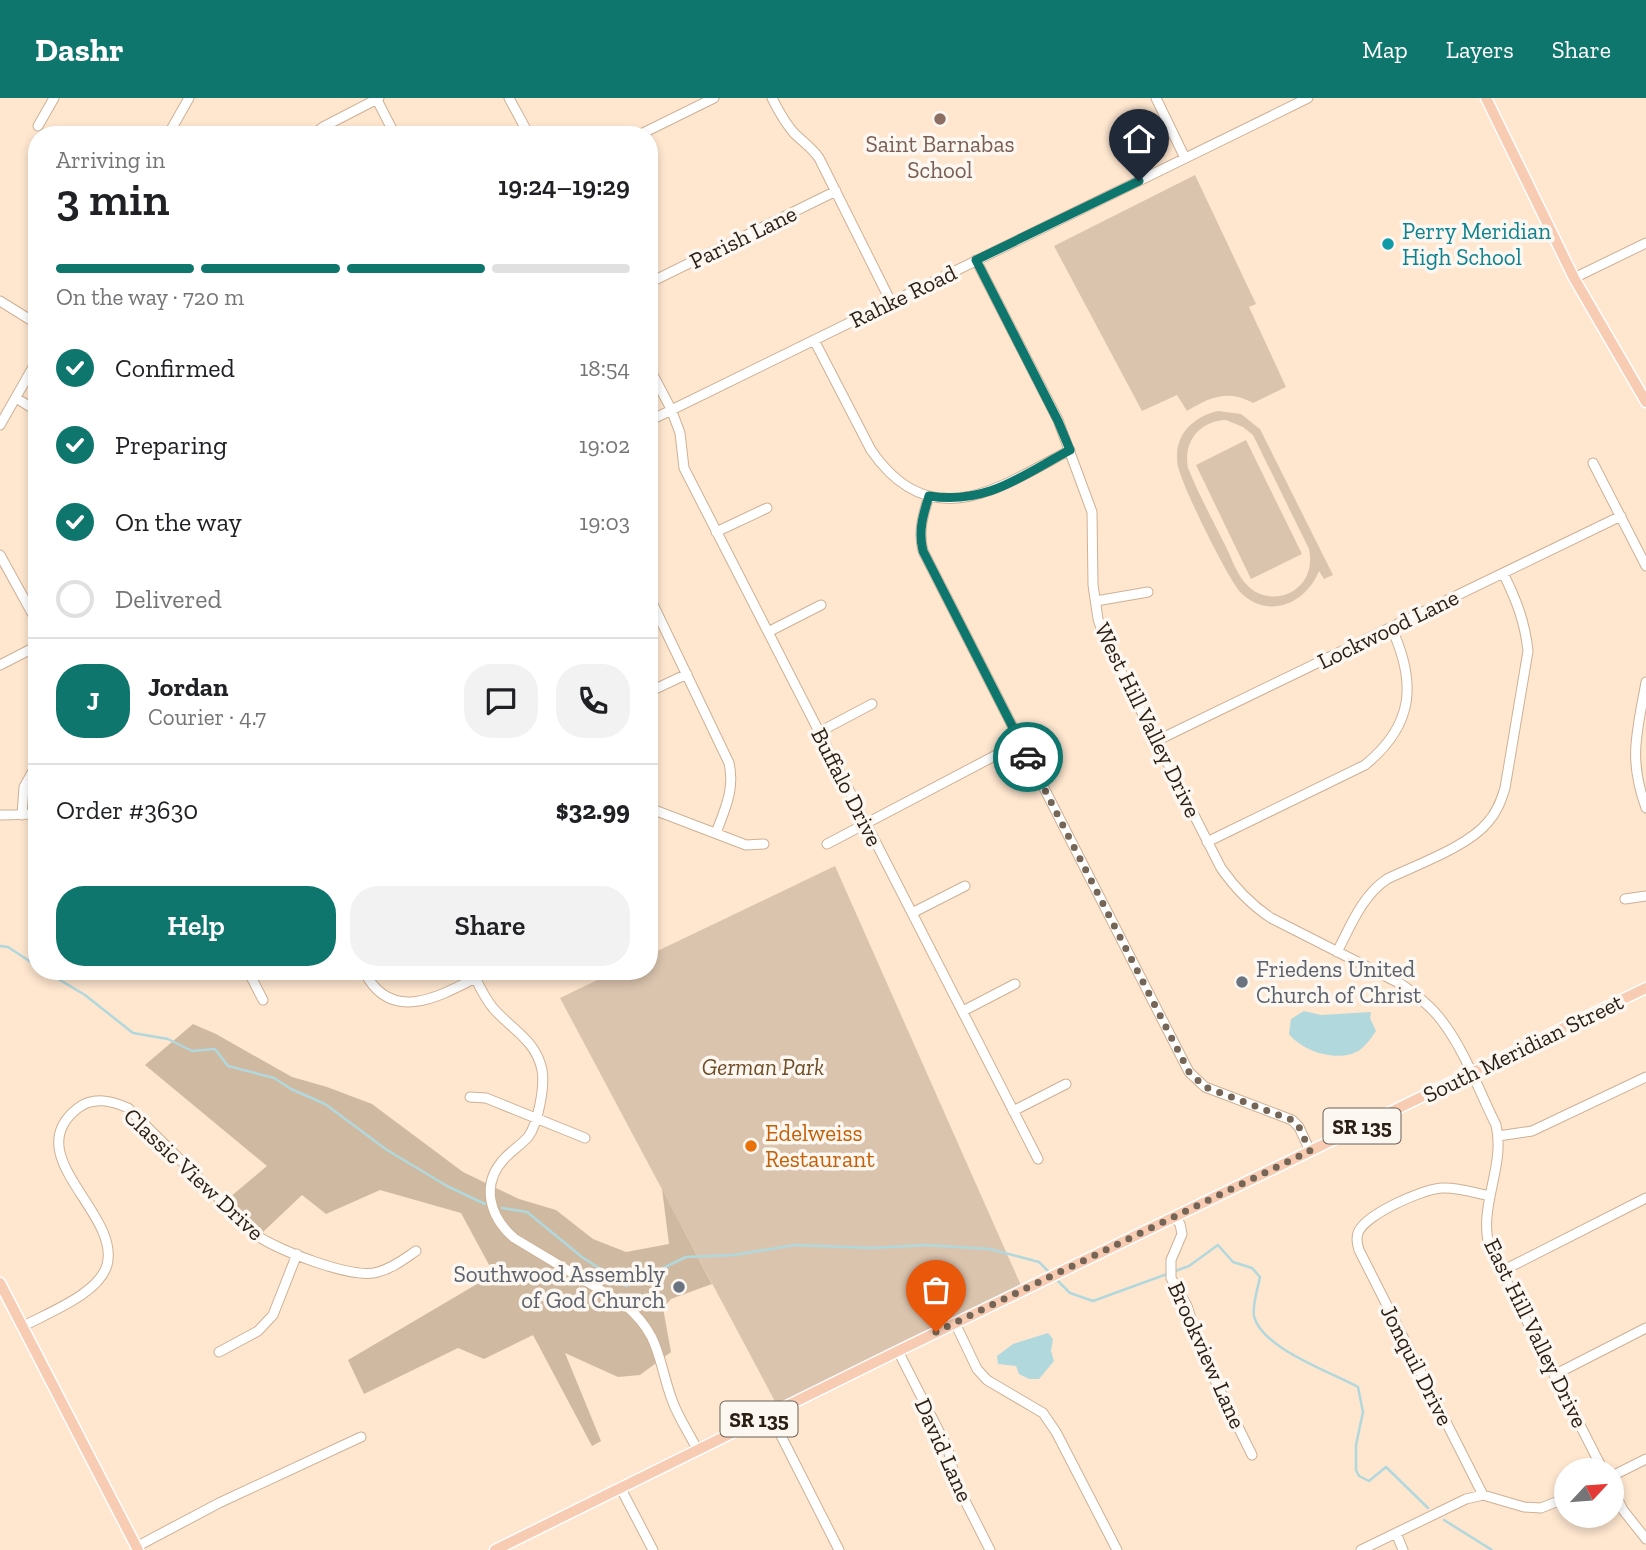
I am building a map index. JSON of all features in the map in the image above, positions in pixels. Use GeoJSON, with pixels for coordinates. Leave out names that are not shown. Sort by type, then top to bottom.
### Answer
{"type":"FeatureCollection","features":[{"type":"Feature","properties":{"kind":"main road"},"geometry":{"type":"LineString","coordinates":[[1486,98],[1574,278],[1646,402]]}},
{"type":"Feature","properties":{"kind":"main road","name":"South Meridian Street"},"geometry":{"type":"LineString","coordinates":[[495,1550],[1077,1263],[1646,988]]}},
{"type":"Feature","properties":{"kind":"main road"},"geometry":{"type":"LineString","coordinates":[[0,1283],[137,1548]]}},
{"type":"Feature","properties":{"kind":"street"},"geometry":{"type":"LineString","coordinates":[[39,126],[54,98]]}},
{"type":"Feature","properties":{"kind":"street"},"geometry":{"type":"LineString","coordinates":[[173,126],[189,98]]}},
{"type":"Feature","properties":{"kind":"street"},"geometry":{"type":"LineString","coordinates":[[509,98],[524,126]]}},
{"type":"Feature","properties":{"kind":"street"},"geometry":{"type":"LineString","coordinates":[[657,126],[714,98]]}},
{"type":"Feature","properties":{"kind":"street"},"geometry":{"type":"LineString","coordinates":[[772,98],[794,133],[812,148],[819,158],[891,302]]}},
{"type":"Feature","properties":{"kind":"street"},"geometry":{"type":"LineString","coordinates":[[1156,98],[1185,158]]}},
{"type":"Feature","properties":{"kind":"street","name":"Rahke Road"},"geometry":{"type":"LineString","coordinates":[[658,416],[1308,98]]}},
{"type":"Feature","properties":{"kind":"street"},"geometry":{"type":"LineString","coordinates":[[325,126],[377,99],[390,126]]}},
{"type":"Feature","properties":{"kind":"street","name":"Parish Lane"},"geometry":{"type":"LineString","coordinates":[[658,280],[836,191]]}},
{"type":"Feature","properties":{"kind":"street"},"geometry":{"type":"LineString","coordinates":[[1574,278],[1646,243]]}},
{"type":"Feature","properties":{"kind":"street","name":"West Hill Valley Drive"},"geometry":{"type":"LineString","coordinates":[[976,260],[1058,421],[1092,512],[1093,585],[1098,619],[1105,640],[1220,868],[1253,906],[1271,918],[1401,985],[1419,997],[1442,1020],[1471,1073]]}},
{"type":"Feature","properties":{"kind":"street"},"geometry":{"type":"LineString","coordinates":[[0,301],[28,318]]}},
{"type":"Feature","properties":{"kind":"street"},"geometry":{"type":"LineString","coordinates":[[814,340],[879,462],[899,482],[929,496],[971,498],[991,491],[1070,450]]}},
{"type":"Feature","properties":{"kind":"street"},"geometry":{"type":"LineString","coordinates":[[0,425],[28,376]]}},
{"type":"Feature","properties":{"kind":"street","name":"Buffalo Drive"},"geometry":{"type":"LineString","coordinates":[[658,384],[680,433],[684,468],[1038,1159]]}},
{"type":"Feature","properties":{"kind":"street"},"geometry":{"type":"LineString","coordinates":[[16,398],[28,405]]}},
{"type":"Feature","properties":{"kind":"street"},"geometry":{"type":"LineString","coordinates":[[1593,463],[1646,566]]}},
{"type":"Feature","properties":{"kind":"street"},"geometry":{"type":"LineString","coordinates":[[929,496],[921,522],[923,551],[1189,1072],[1205,1087],[1292,1120],[1299,1127],[1310,1151]]}},
{"type":"Feature","properties":{"kind":"street"},"geometry":{"type":"LineString","coordinates":[[716,532],[767,508]]}},
{"type":"Feature","properties":{"kind":"street","name":"Lockwood Lane"},"geometry":{"type":"LineString","coordinates":[[1156,741],[1620,516]]}},
{"type":"Feature","properties":{"kind":"street"},"geometry":{"type":"LineString","coordinates":[[0,555],[28,606]]}},
{"type":"Feature","properties":{"kind":"street"},"geometry":{"type":"LineString","coordinates":[[1337,952],[1375,887],[1470,838],[1487,824],[1498,809],[1505,788],[1528,651],[1526,630],[1503,573]]}},
{"type":"Feature","properties":{"kind":"street"},"geometry":{"type":"LineString","coordinates":[[1096,601],[1149,592]]}},
{"type":"Feature","properties":{"kind":"street"},"geometry":{"type":"LineString","coordinates":[[768,632],[821,606]]}},
{"type":"Feature","properties":{"kind":"street"},"geometry":{"type":"LineString","coordinates":[[658,614],[729,763],[732,777],[730,798],[716,833]]}},
{"type":"Feature","properties":{"kind":"street"},"geometry":{"type":"LineString","coordinates":[[1207,842],[1365,765],[1386,746],[1402,718],[1408,679],[1402,651],[1391,627]]}},
{"type":"Feature","properties":{"kind":"street"},"geometry":{"type":"LineString","coordinates":[[0,665],[28,651]]}},
{"type":"Feature","properties":{"kind":"street"},"geometry":{"type":"LineString","coordinates":[[658,688],[687,674]]}},
{"type":"Feature","properties":{"kind":"street"},"geometry":{"type":"LineString","coordinates":[[1646,682],[1634,761],[1637,782],[1646,808]]}},
{"type":"Feature","properties":{"kind":"street"},"geometry":{"type":"LineString","coordinates":[[819,732],[872,704]]}},
{"type":"Feature","properties":{"kind":"street"},"geometry":{"type":"LineString","coordinates":[[827,844],[1021,742]]}},
{"type":"Feature","properties":{"kind":"street"},"geometry":{"type":"LineString","coordinates":[[22,814],[24,787],[28,780]]}},
{"type":"Feature","properties":{"kind":"street"},"geometry":{"type":"LineString","coordinates":[[658,811],[746,845],[764,844]]}},
{"type":"Feature","properties":{"kind":"street"},"geometry":{"type":"LineString","coordinates":[[0,815],[28,814]]}},
{"type":"Feature","properties":{"kind":"street"},"geometry":{"type":"LineString","coordinates":[[912,913],[965,886]]}},
{"type":"Feature","properties":{"kind":"street"},"geometry":{"type":"LineString","coordinates":[[1625,899],[1646,896]]}},
{"type":"Feature","properties":{"kind":"street"},"geometry":{"type":"LineString","coordinates":[[252,980],[262,1000]]}},
{"type":"Feature","properties":{"kind":"street"},"geometry":{"type":"LineString","coordinates":[[371,980],[378,990],[406,1003],[431,1000],[465,980]]}},
{"type":"Feature","properties":{"kind":"street"},"geometry":{"type":"LineString","coordinates":[[477,980],[494,1009],[524,1036],[538,1057],[542,1082],[537,1116],[527,1137],[503,1160],[494,1175],[490,1196],[495,1217],[514,1238],[624,1304],[638,1316],[657,1344],[673,1401],[697,1449]]}},
{"type":"Feature","properties":{"kind":"street"},"geometry":{"type":"LineString","coordinates":[[963,1011],[1015,984]]}},
{"type":"Feature","properties":{"kind":"street","name":"East Hill Valley Drive"},"geometry":{"type":"LineString","coordinates":[[1471,1073],[1496,1125],[1498,1136],[1498,1157],[1486,1219],[1486,1236],[1597,1458]]}},
{"type":"Feature","properties":{"kind":"street"},"geometry":{"type":"LineString","coordinates":[[1498,1136],[1530,1132],[1646,1077]]}},
{"type":"Feature","properties":{"kind":"street"},"geometry":{"type":"LineString","coordinates":[[1013,1111],[1066,1084]]}},
{"type":"Feature","properties":{"kind":"street"},"geometry":{"type":"LineString","coordinates":[[470,1097],[486,1098],[537,1116],[585,1138]]}},
{"type":"Feature","properties":{"kind":"street","name":"Classic View Drive"},"geometry":{"type":"LineString","coordinates":[[22,1326],[91,1288],[104,1272],[108,1262],[108,1245],[103,1231],[64,1166],[58,1146],[60,1131],[66,1118],[80,1106],[93,1101],[111,1101],[128,1108],[268,1244],[349,1272],[366,1274],[391,1268],[416,1251]]}},
{"type":"Feature","properties":{"kind":"street","name":"Jonquil Drive"},"geometry":{"type":"LineString","coordinates":[[1483,1495],[1359,1250],[1358,1233],[1365,1222],[1375,1215],[1427,1191],[1452,1188],[1490,1196]]}},
{"type":"Feature","properties":{"kind":"street"},"geometry":{"type":"LineString","coordinates":[[1502,1271],[1646,1198]]}},
{"type":"Feature","properties":{"kind":"street","name":"Brookview Lane"},"geometry":{"type":"LineString","coordinates":[[1174,1217],[1181,1224],[1182,1234],[1172,1257],[1170,1275],[1188,1306],[1204,1358],[1252,1455]]}},
{"type":"Feature","properties":{"kind":"street"},"geometry":{"type":"LineString","coordinates":[[219,1352],[258,1331],[273,1315],[297,1254]]}},
{"type":"Feature","properties":{"kind":"street"},"geometry":{"type":"LineString","coordinates":[[955,1323],[976,1369],[987,1381],[1043,1413],[1056,1432],[1117,1550]]}},
{"type":"Feature","properties":{"kind":"street"},"geometry":{"type":"LineString","coordinates":[[1554,1375],[1646,1328]]}},
{"type":"Feature","properties":{"kind":"street","name":"David Lane"},"geometry":{"type":"LineString","coordinates":[[898,1351],[948,1449],[956,1483],[990,1550]]}},
{"type":"Feature","properties":{"kind":"street"},"geometry":{"type":"LineString","coordinates":[[770,1413],[839,1550]]}},
{"type":"Feature","properties":{"kind":"street"},"geometry":{"type":"LineString","coordinates":[[137,1548],[219,1503],[361,1437]]}},
{"type":"Feature","properties":{"kind":"street"},"geometry":{"type":"LineString","coordinates":[[1624,1470],[1646,1459]]}},
{"type":"Feature","properties":{"kind":"street"},"geometry":{"type":"LineString","coordinates":[[620,1487],[653,1550]]}},
{"type":"Feature","properties":{"kind":"street"},"geometry":{"type":"LineString","coordinates":[[1361,1550],[1466,1499],[1483,1495],[1524,1507],[1541,1508],[1554,1503]]}},
{"type":"Feature","properties":{"kind":"street"},"geometry":{"type":"LineString","coordinates":[[1624,1511],[1646,1539]]}},
{"type":"Feature","properties":{"kind":"street"},"geometry":{"type":"LineString","coordinates":[[1395,1533],[1403,1550]]}},
{"type":"Feature","properties":{"kind":"green space"},"geometry":{"type":"Polygon","coordinates":[[[1195,175],[1256,304],[1249,307],[1286,387],[1253,403],[1235,396],[1219,396],[1187,411],[1177,395],[1142,411],[1054,246],[1195,175]]]}},
{"type":"Feature","properties":{"kind":"green space"},"geometry":{"type":"Polygon","coordinates":[[[1218,411],[1241,414],[1260,429],[1333,575],[1324,579],[1319,571],[1306,591],[1286,604],[1264,606],[1242,594],[1218,555],[1178,468],[1178,446],[1185,432],[1202,417],[1218,411]],[[1226,420],[1216,421],[1201,429],[1188,450],[1188,468],[1243,581],[1258,593],[1284,595],[1296,589],[1307,576],[1310,566],[1309,549],[1253,435],[1243,427],[1226,420]]]}},
{"type":"Feature","properties":{"kind":"green space"},"geometry":{"type":"Polygon","coordinates":[[[1246,440],[1302,554],[1251,579],[1196,465],[1246,440]]]}},
{"type":"Feature","properties":{"kind":"green space","name":"German Park"},"geometry":{"type":"Polygon","coordinates":[[[835,866],[1023,1290],[779,1409],[560,998],[597,980],[658,980],[658,951],[835,866]]]}},
{"type":"Feature","properties":{"kind":"shaded area"},"geometry":{"type":"Polygon","coordinates":[[[193,1024],[292,1077],[372,1104],[463,1172],[519,1199],[556,1210],[593,1239],[626,1252],[669,1244],[662,1189],[712,1284],[671,1299],[663,1308],[671,1352],[640,1375],[618,1377],[565,1353],[601,1441],[592,1446],[533,1335],[484,1359],[458,1348],[364,1394],[348,1360],[494,1274],[461,1213],[380,1190],[326,1214],[302,1195],[263,1232],[229,1198],[267,1166],[145,1065],[193,1024]]]}},
{"type":"Feature","properties":{"kind":"water"},"geometry":{"type":"Polygon","coordinates":[[[1304,1011],[1321,1015],[1371,1012],[1370,1018],[1376,1031],[1361,1049],[1353,1053],[1343,1056],[1323,1054],[1303,1046],[1289,1034],[1291,1019],[1304,1011]]]}},
{"type":"Feature","properties":{"kind":"water"},"geometry":{"type":"Polygon","coordinates":[[[1048,1333],[1053,1339],[1051,1351],[1054,1361],[1039,1379],[1029,1379],[1019,1374],[1016,1366],[998,1364],[997,1356],[1013,1344],[1048,1333]]]}},
{"type":"Feature","properties":{"kind":"waterway"},"geometry":{"type":"LineString","coordinates":[[0,946],[8,947],[28,960]]}},
{"type":"Feature","properties":{"kind":"waterway"},"geometry":{"type":"LineString","coordinates":[[60,980],[85,995],[133,1033],[168,1039],[192,1051],[215,1049],[228,1066],[274,1078],[325,1104],[387,1150],[447,1186],[485,1204]]}},
{"type":"Feature","properties":{"kind":"waterway"},"geometry":{"type":"LineString","coordinates":[[502,1208],[527,1212],[582,1257],[626,1286],[686,1257],[734,1255],[795,1245],[872,1248],[925,1245],[990,1249],[1039,1262],[1051,1274]]}},
{"type":"Feature","properties":{"kind":"waterway"},"geometry":{"type":"LineString","coordinates":[[1056,1279],[1070,1293],[1093,1301],[1189,1266],[1218,1245],[1233,1262],[1252,1268],[1260,1277],[1254,1302],[1254,1316],[1259,1328],[1298,1358],[1358,1387],[1363,1412],[1356,1445],[1356,1470],[1359,1476],[1369,1481],[1386,1467],[1428,1508]]}},
{"type":"Feature","properties":{"kind":"waterway"},"geometry":{"type":"LineString","coordinates":[[1444,1520],[1492,1550]]}},
{"type":"Feature","properties":{"kind":"way so far"},"geometry":{"type":"LineString","coordinates":[[936,1332],[1310,1151],[1299,1127],[1292,1120],[1205,1087],[1189,1072],[1028,757]]}},
{"type":"Feature","properties":{"kind":"place","name":"Saint Barnabas School"},"geometry":{"type":"Point","coordinates":[940,119]}},
{"type":"Feature","properties":{"kind":"place","name":"Perry Meridian High School"},"geometry":{"type":"Point","coordinates":[1388,244]}},
{"type":"Feature","properties":{"kind":"place","name":"Friedens United Church of Christ"},"geometry":{"type":"Point","coordinates":[1242,982]}},
{"type":"Feature","properties":{"kind":"place","name":"Edelweiss Restaurant"},"geometry":{"type":"Point","coordinates":[751,1146]}},
{"type":"Feature","properties":{"kind":"place","name":"Southwood Assembly of God Church"},"geometry":{"type":"Point","coordinates":[679,1287]}},
{"type":"Feature","properties":{"kind":"route"},"geometry":{"type":"LineString","coordinates":[[1028,757],[923,551],[921,522],[929,496],[971,498],[991,491],[1070,450],[1058,421],[976,260],[1139,181]]}}]}
